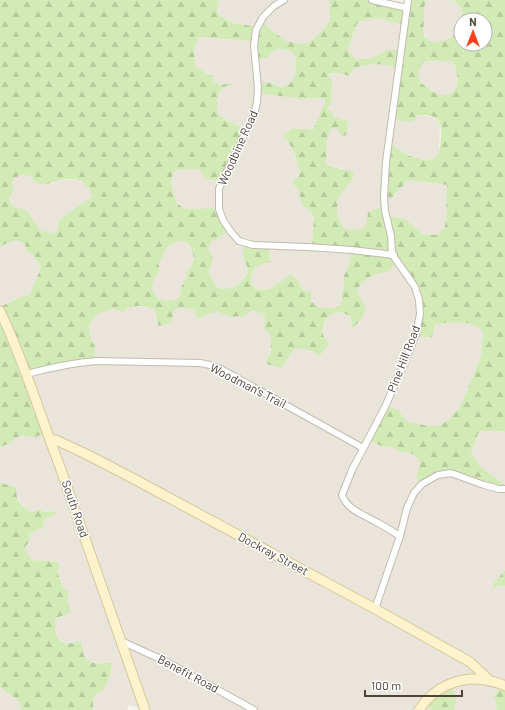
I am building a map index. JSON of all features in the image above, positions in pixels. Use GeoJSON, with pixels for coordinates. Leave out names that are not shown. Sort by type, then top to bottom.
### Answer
{"type":"FeatureCollection","features":[{"type":"Feature","properties":{"kind":"street","name":"Woodbine Road"},"geometry":{"type":"LineString","coordinates":[[284,0],[274,6],[263,17],[256,30],[254,46],[258,88],[257,102],[250,124],[219,189],[219,209],[223,220],[231,232],[239,240],[253,246],[306,247],[394,255]]}},
{"type":"Feature","properties":{"kind":"street"},"geometry":{"type":"LineString","coordinates":[[372,0],[407,8]]}},
{"type":"Feature","properties":{"kind":"street","name":"Pine Hill Road"},"geometry":{"type":"LineString","coordinates":[[400,536],[354,511],[344,502],[342,496],[352,470],[385,407],[403,366],[416,334],[420,314],[419,300],[415,287],[392,254],[391,236],[385,211],[384,180],[388,140],[408,0]]}},
{"type":"Feature","properties":{"kind":"street","name":"South Road"},"geometry":{"type":"LineString","coordinates":[[0,311],[27,374],[145,710]]}},
{"type":"Feature","properties":{"kind":"street","name":"Woodman's Trail"},"geometry":{"type":"LineString","coordinates":[[27,374],[83,362],[96,361],[200,363],[210,365],[363,448]]}},
{"type":"Feature","properties":{"kind":"street","name":"Dockray Street"},"geometry":{"type":"LineString","coordinates":[[50,440],[56,440],[129,476],[375,609],[470,662],[490,681]]}},
{"type":"Feature","properties":{"kind":"street"},"geometry":{"type":"LineString","coordinates":[[375,609],[400,536],[407,508],[414,493],[422,484],[438,475],[450,473],[484,485],[505,489]]}},
{"type":"Feature","properties":{"kind":"street","name":"Benefit Road"},"geometry":{"type":"LineString","coordinates":[[121,641],[167,662],[254,710]]}},
{"type":"Feature","properties":{"kind":"street"},"geometry":{"type":"LineString","coordinates":[[419,710],[438,690],[460,681],[475,679],[490,681],[505,686]]}},
{"type":"Feature","properties":{"kind":"shaded area"},"geometry":{"type":"Polygon","coordinates":[[[218,0],[330,0],[330,20],[323,30],[309,43],[300,44],[286,41],[267,27],[262,20],[256,27],[235,24],[220,16],[217,10],[218,0]]]}},
{"type":"Feature","properties":{"kind":"shaded area"},"geometry":{"type":"Polygon","coordinates":[[[427,0],[455,1],[462,9],[462,12],[453,12],[453,35],[445,41],[440,42],[431,42],[427,40],[424,34],[424,5],[427,0]]]}},
{"type":"Feature","properties":{"kind":"shaded area"},"geometry":{"type":"Polygon","coordinates":[[[381,18],[390,22],[404,24],[401,50],[386,50],[368,59],[355,59],[348,50],[357,23],[365,19],[381,18]]]}},
{"type":"Feature","properties":{"kind":"shaded area"},"geometry":{"type":"Polygon","coordinates":[[[198,37],[253,41],[271,53],[276,49],[290,50],[296,58],[295,76],[290,85],[281,87],[271,83],[303,99],[324,98],[325,102],[313,130],[292,128],[283,136],[293,148],[300,172],[298,177],[292,182],[299,191],[302,206],[310,211],[314,217],[312,245],[352,249],[348,268],[344,275],[344,288],[342,292],[341,304],[335,308],[322,308],[316,306],[311,301],[306,291],[301,289],[300,285],[290,274],[270,290],[259,290],[252,285],[250,279],[255,267],[270,262],[269,246],[243,257],[248,273],[239,285],[225,289],[218,288],[214,284],[209,272],[213,258],[209,251],[210,243],[229,231],[183,208],[176,202],[171,182],[173,173],[178,170],[197,169],[202,173],[246,129],[227,121],[219,115],[217,111],[217,98],[223,87],[231,85],[231,83],[221,85],[214,81],[212,76],[195,67],[194,50],[198,37]]]}},
{"type":"Feature","properties":{"kind":"shaded area"},"geometry":{"type":"Polygon","coordinates":[[[428,61],[449,61],[453,63],[457,70],[457,86],[455,91],[448,95],[440,95],[420,82],[418,74],[422,63],[428,61]]]}},
{"type":"Feature","properties":{"kind":"shaded area"},"geometry":{"type":"Polygon","coordinates":[[[375,64],[398,68],[416,117],[421,115],[432,117],[437,119],[440,124],[439,152],[435,158],[430,160],[418,159],[401,151],[389,142],[392,199],[407,181],[447,185],[447,210],[445,226],[438,235],[423,234],[405,219],[367,224],[359,230],[345,229],[340,223],[337,212],[338,198],[342,192],[346,170],[325,165],[327,142],[331,128],[338,129],[343,137],[348,121],[333,117],[327,109],[327,76],[352,70],[356,67],[375,64]]]}},
{"type":"Feature","properties":{"kind":"shaded area"},"geometry":{"type":"Polygon","coordinates":[[[19,175],[30,175],[33,177],[36,184],[47,184],[59,180],[80,180],[89,188],[92,197],[65,215],[59,222],[58,233],[40,232],[30,215],[14,208],[11,203],[10,196],[13,191],[12,182],[13,179],[19,175]]]}},
{"type":"Feature","properties":{"kind":"shaded area"},"geometry":{"type":"Polygon","coordinates":[[[15,240],[19,240],[25,244],[26,250],[33,255],[41,266],[29,295],[22,296],[0,307],[0,246],[15,240]]]}},
{"type":"Feature","properties":{"kind":"shaded area"},"geometry":{"type":"Polygon","coordinates":[[[178,241],[186,242],[190,245],[194,257],[192,266],[187,271],[186,279],[182,285],[179,298],[175,301],[162,301],[155,295],[153,290],[153,282],[160,269],[158,263],[163,257],[167,247],[178,241]]]}},
{"type":"Feature","properties":{"kind":"shaded area"},"geometry":{"type":"Polygon","coordinates":[[[399,262],[416,286],[432,338],[435,324],[454,322],[466,323],[478,326],[483,331],[481,356],[465,396],[459,408],[451,418],[439,426],[428,426],[408,422],[402,416],[381,446],[414,454],[420,462],[416,477],[440,473],[505,487],[505,570],[494,583],[493,590],[495,586],[505,586],[505,685],[496,710],[454,710],[455,706],[425,702],[432,710],[145,710],[129,705],[127,710],[93,710],[93,699],[111,662],[90,662],[67,644],[60,641],[54,624],[56,618],[67,606],[67,599],[58,574],[59,562],[32,560],[25,547],[29,542],[30,535],[44,520],[48,517],[54,516],[56,511],[45,512],[40,510],[31,512],[20,505],[16,487],[0,483],[0,447],[11,443],[14,439],[21,436],[35,437],[28,376],[95,347],[90,336],[89,325],[96,316],[102,312],[113,309],[124,312],[126,308],[131,306],[151,307],[155,310],[157,325],[174,310],[180,307],[194,310],[197,318],[204,314],[216,312],[224,313],[229,317],[243,317],[251,311],[263,313],[265,319],[264,330],[270,334],[272,342],[268,359],[285,360],[290,356],[294,349],[305,348],[315,353],[326,341],[323,335],[323,326],[329,315],[335,312],[351,317],[353,328],[360,322],[364,303],[357,295],[357,289],[363,282],[374,275],[386,272],[399,262]]]}},
{"type":"Feature","properties":{"kind":"shaded area"},"geometry":{"type":"Polygon","coordinates":[[[479,431],[505,432],[505,485],[481,467],[471,453],[479,431]]]}},
{"type":"Feature","properties":{"kind":"shaded area"},"geometry":{"type":"Polygon","coordinates":[[[0,687],[18,700],[22,710],[0,710],[0,687]]]}},
{"type":"Feature","properties":{"kind":"green space"},"geometry":{"type":"Polygon","coordinates":[[[0,0],[218,0],[217,10],[220,16],[235,24],[256,27],[262,20],[267,27],[286,41],[300,44],[309,43],[323,30],[330,20],[330,0],[377,0],[406,7],[408,0],[427,0],[424,9],[424,35],[428,40],[437,42],[443,41],[453,36],[453,52],[493,52],[493,12],[462,12],[462,9],[455,1],[449,0],[505,0],[505,432],[479,431],[471,453],[481,467],[505,485],[505,487],[499,488],[451,472],[421,483],[416,477],[420,462],[414,454],[381,446],[370,440],[385,405],[399,411],[408,422],[428,426],[439,426],[451,418],[459,408],[465,396],[481,356],[483,331],[479,327],[468,323],[457,322],[435,324],[432,338],[415,335],[419,302],[399,262],[386,272],[374,275],[363,282],[357,289],[357,292],[364,304],[365,311],[362,318],[352,329],[351,317],[346,314],[332,314],[324,322],[323,328],[325,339],[330,343],[319,356],[307,350],[294,349],[281,368],[265,362],[271,349],[271,341],[270,334],[264,330],[265,319],[263,313],[251,311],[243,317],[229,317],[226,314],[214,312],[197,318],[194,310],[180,307],[174,310],[171,323],[158,326],[155,310],[149,307],[133,306],[126,308],[124,312],[113,309],[102,312],[96,316],[89,325],[90,336],[95,347],[94,360],[28,373],[47,433],[35,437],[21,436],[14,439],[11,443],[0,447],[0,307],[22,296],[29,295],[41,266],[33,255],[26,250],[25,244],[18,241],[12,241],[0,246],[0,0]],[[381,18],[366,19],[357,23],[348,50],[355,59],[368,59],[386,50],[401,50],[404,24],[390,22],[381,18]],[[198,37],[194,50],[195,67],[212,76],[214,81],[221,85],[231,83],[232,85],[223,87],[220,91],[217,98],[217,111],[219,115],[227,121],[246,129],[222,180],[205,179],[202,173],[197,169],[178,170],[173,173],[171,182],[176,202],[183,208],[219,208],[229,231],[210,243],[209,251],[213,258],[209,272],[214,284],[218,288],[225,289],[239,285],[248,273],[243,257],[244,242],[270,246],[270,262],[255,267],[252,275],[251,283],[255,288],[259,290],[270,289],[290,274],[299,281],[302,289],[311,292],[311,301],[316,306],[322,308],[335,308],[341,304],[342,292],[344,288],[344,275],[348,268],[352,249],[312,245],[314,217],[310,211],[302,206],[299,191],[292,182],[298,177],[300,172],[295,154],[288,141],[283,136],[292,128],[313,130],[325,102],[324,98],[303,99],[259,93],[258,82],[271,83],[281,87],[290,84],[295,76],[296,58],[289,50],[276,49],[269,57],[256,60],[253,41],[198,37]],[[428,61],[422,63],[418,74],[420,82],[430,90],[439,94],[448,94],[454,91],[456,88],[457,72],[453,63],[428,61]],[[375,64],[356,67],[352,70],[349,76],[338,73],[328,75],[332,80],[331,103],[327,109],[332,111],[333,117],[348,121],[346,135],[342,137],[338,129],[331,128],[327,142],[326,165],[354,171],[353,178],[338,198],[337,212],[340,223],[345,229],[356,230],[363,228],[366,223],[368,212],[384,207],[386,216],[405,219],[423,234],[438,235],[445,226],[447,210],[447,185],[407,181],[391,199],[385,199],[388,141],[399,150],[410,156],[427,160],[432,159],[436,157],[440,149],[441,127],[439,121],[434,117],[426,115],[417,116],[413,122],[399,120],[392,117],[398,68],[375,64]],[[19,175],[12,182],[13,191],[10,197],[11,203],[18,209],[24,209],[30,215],[40,231],[57,233],[59,222],[65,215],[92,197],[89,188],[80,180],[69,179],[59,180],[47,184],[36,184],[32,177],[28,175],[19,175]],[[178,241],[167,247],[163,257],[158,263],[160,269],[154,281],[153,290],[154,294],[160,299],[172,301],[179,298],[182,285],[186,279],[187,271],[192,266],[194,257],[190,245],[186,242],[178,241]]]}},
{"type":"Feature","properties":{"kind":"green space"},"geometry":{"type":"Polygon","coordinates":[[[0,483],[16,487],[19,502],[23,507],[31,512],[40,510],[45,512],[57,511],[54,516],[48,517],[44,520],[42,529],[36,530],[30,535],[29,542],[25,547],[32,560],[59,562],[58,574],[63,588],[69,592],[68,602],[72,612],[56,618],[55,630],[60,641],[67,644],[81,641],[84,655],[90,662],[112,662],[105,688],[103,691],[96,693],[93,699],[93,710],[22,710],[18,700],[0,687],[0,483]]]}},
{"type":"Feature","properties":{"kind":"green space"},"geometry":{"type":"Polygon","coordinates":[[[505,570],[505,586],[496,586],[492,591],[494,583],[505,570]]]}},
{"type":"Feature","properties":{"kind":"green space"},"geometry":{"type":"Polygon","coordinates":[[[502,683],[505,685],[505,710],[496,710],[497,706],[494,697],[502,683]]]}},
{"type":"Feature","properties":{"kind":"green space"},"geometry":{"type":"Polygon","coordinates":[[[450,684],[456,703],[454,710],[432,710],[425,702],[450,684]]]}}]}
